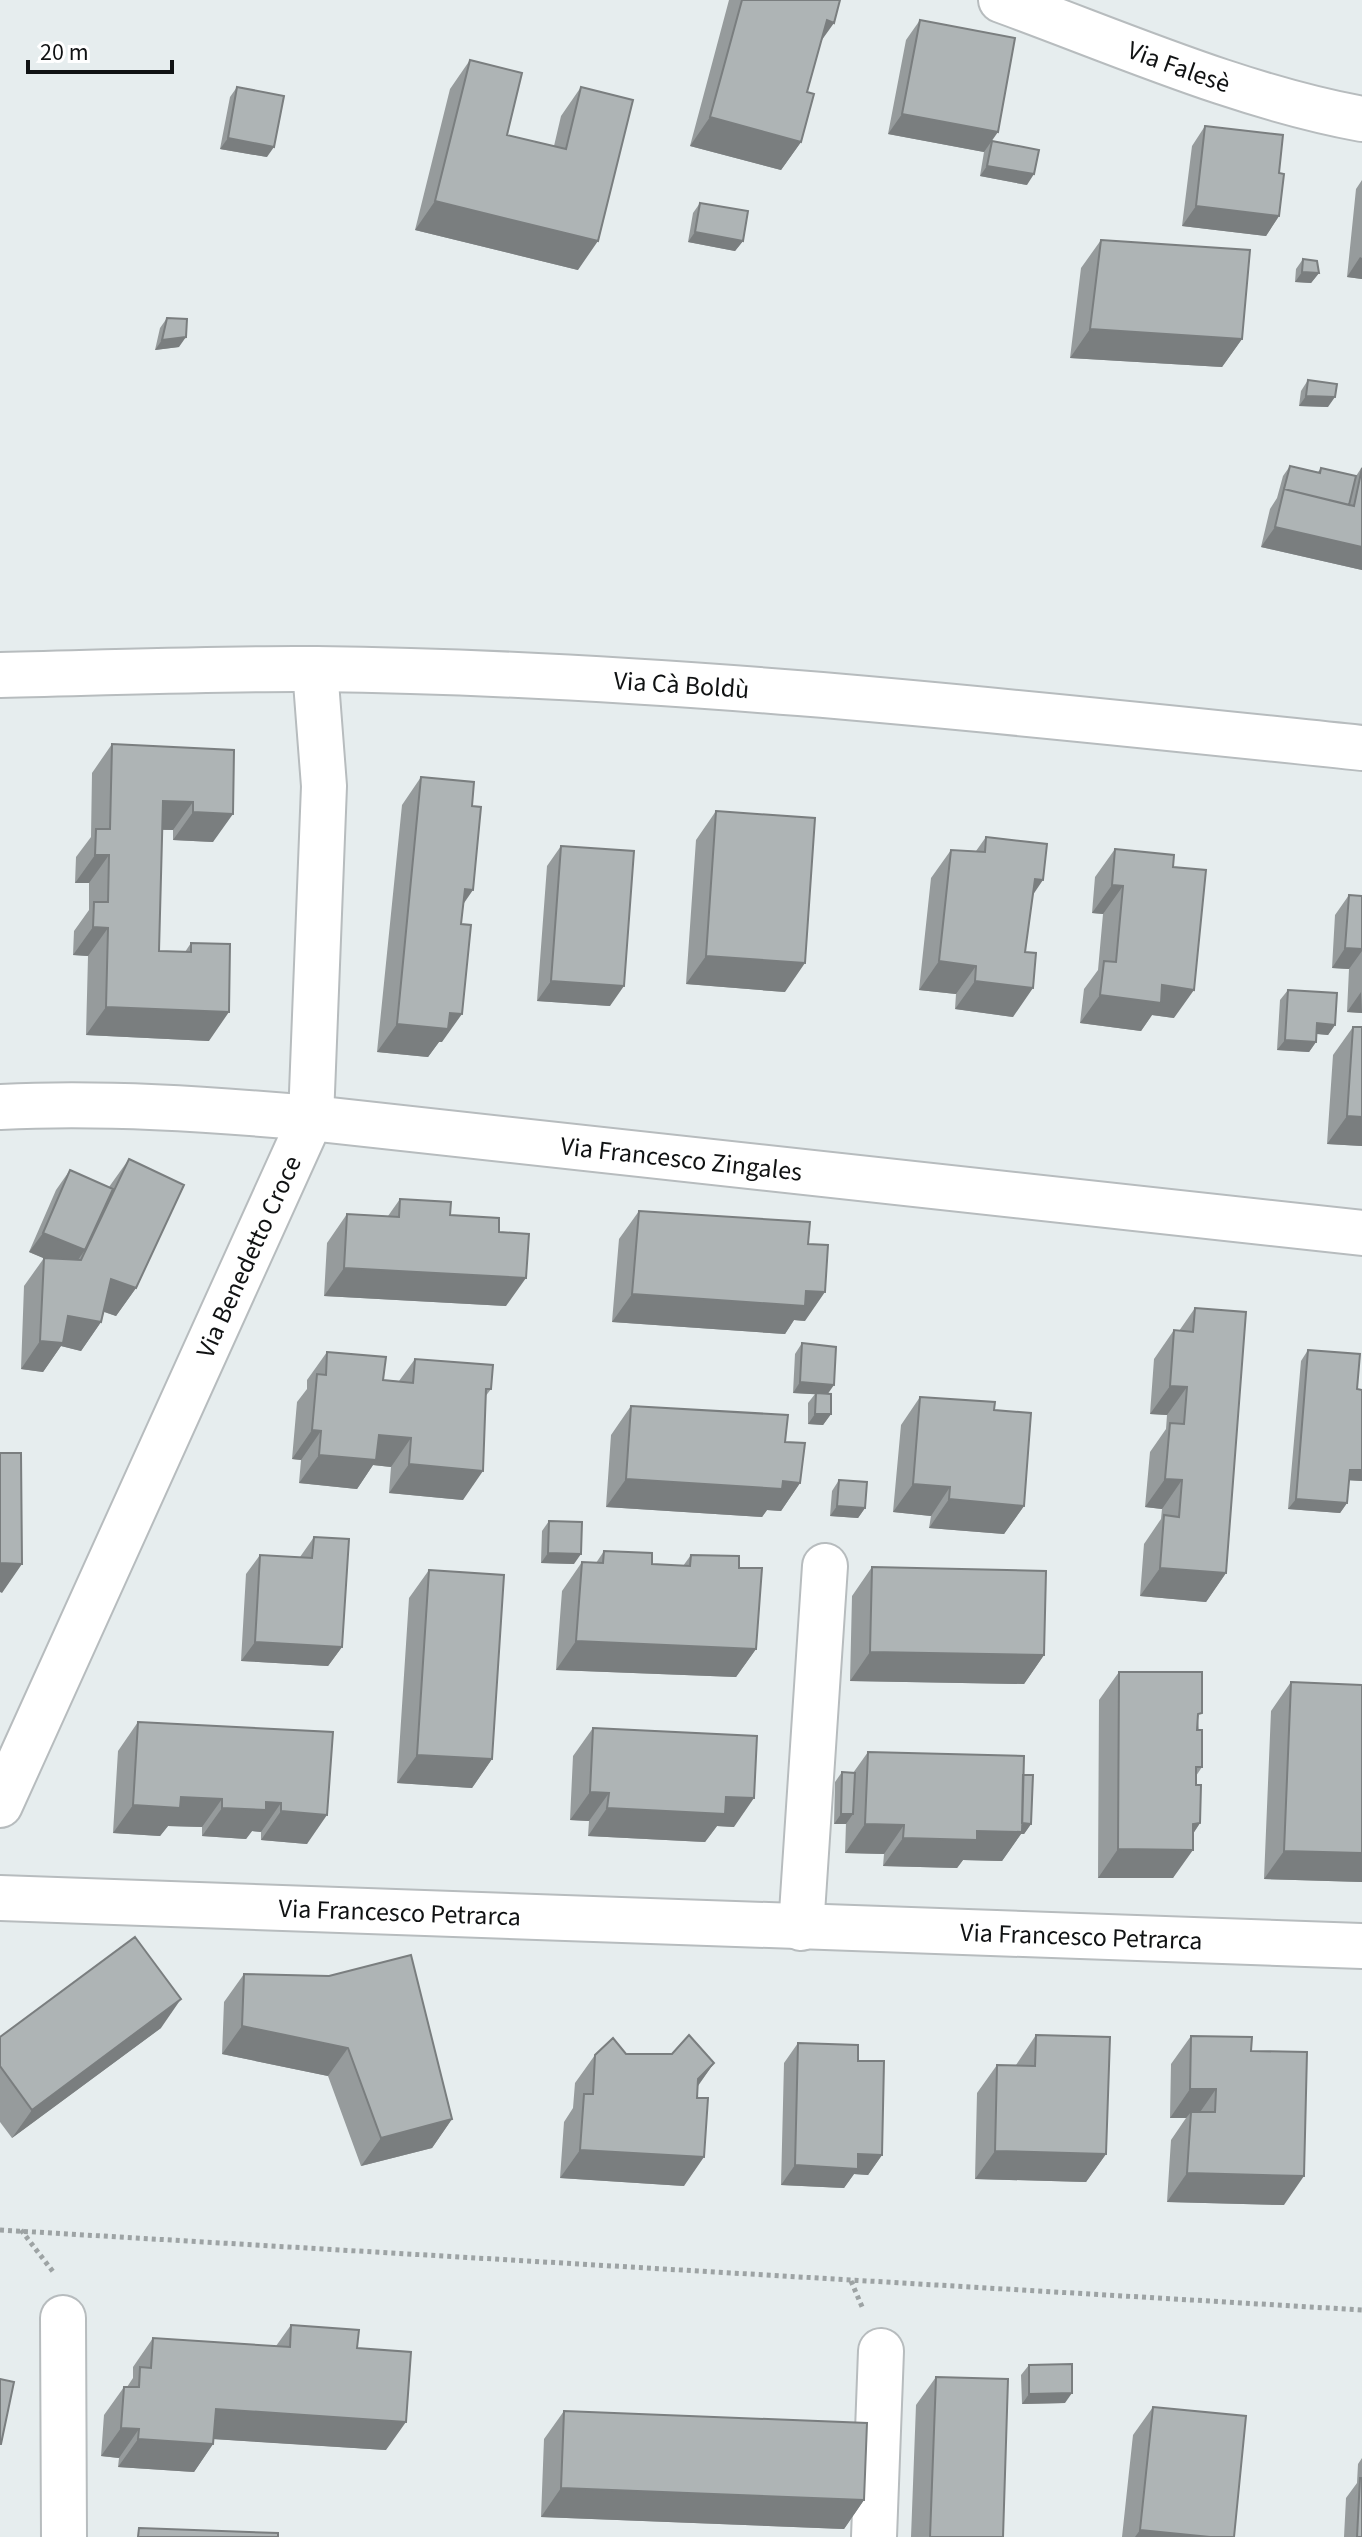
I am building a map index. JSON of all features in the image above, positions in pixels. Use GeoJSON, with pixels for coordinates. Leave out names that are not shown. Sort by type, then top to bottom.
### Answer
{"type":"FeatureCollection","features":[{"type":"Feature","properties":{"kind":"street","name":"Via Falesè"},"geometry":{"type":"LineString","coordinates":[[1001,0],[1240,88],[1319,112],[1362,119]]}},
{"type":"Feature","properties":{"kind":"street","name":"Via Cà Boldù"},"geometry":{"type":"LineString","coordinates":[[0,675],[315,669],[634,682],[822,696],[1362,748]]}},
{"type":"Feature","properties":{"kind":"street","name":"Via Benedetto Croce"},"geometry":{"type":"LineString","coordinates":[[0,1805],[311,1118],[324,786],[315,669]]}},
{"type":"Feature","properties":{"kind":"street","name":"Via Francesco Zingales"},"geometry":{"type":"LineString","coordinates":[[0,1107],[196,1108],[311,1118],[1362,1233]]}},
{"type":"Feature","properties":{"kind":"street"},"geometry":{"type":"LineString","coordinates":[[801,1928],[825,1566]]}},
{"type":"Feature","properties":{"kind":"street","name":"Via Francesco Petrarca"},"geometry":{"type":"LineString","coordinates":[[0,1898],[1362,1946]]}},
{"type":"Feature","properties":{"kind":"street"},"geometry":{"type":"LineString","coordinates":[[63,2318],[64,2537]]}},
{"type":"Feature","properties":{"kind":"street"},"geometry":{"type":"LineString","coordinates":[[874,2537],[881,2351]]}},
{"type":"Feature","properties":{"kind":"path"},"geometry":{"type":"LineString","coordinates":[[0,2230],[1362,2310]]}},
{"type":"Feature","properties":{"kind":"building"},"geometry":{"type":"Polygon","coordinates":[[[742,0],[840,0],[834,23],[827,20],[807,92],[814,94],[801,142],[710,117],[742,0]]]}},
{"type":"Feature","properties":{"kind":"building"},"geometry":{"type":"Polygon","coordinates":[[[920,20],[1015,38],[998,132],[902,114],[920,20]]]}},
{"type":"Feature","properties":{"kind":"building"},"geometry":{"type":"Polygon","coordinates":[[[470,60],[522,73],[507,135],[566,149],[581,87],[633,100],[598,241],[435,201],[470,60]]]}},
{"type":"Feature","properties":{"kind":"building"},"geometry":{"type":"Polygon","coordinates":[[[237,87],[284,96],[274,147],[228,138],[237,87]]]}},
{"type":"Feature","properties":{"kind":"building"},"geometry":{"type":"Polygon","coordinates":[[[1205,126],[1283,135],[1279,173],[1284,174],[1279,216],[1196,206],[1205,126]]]}},
{"type":"Feature","properties":{"kind":"building"},"geometry":{"type":"Polygon","coordinates":[[[992,141],[1039,150],[1034,174],[987,166],[992,141]]]}},
{"type":"Feature","properties":{"kind":"building"},"geometry":{"type":"Polygon","coordinates":[[[700,203],[748,211],[743,241],[695,232],[700,203]]]}},
{"type":"Feature","properties":{"kind":"building"},"geometry":{"type":"Polygon","coordinates":[[[1101,240],[1250,250],[1242,339],[1090,329],[1101,240]]]}},
{"type":"Feature","properties":{"kind":"building"},"geometry":{"type":"Polygon","coordinates":[[[1303,259],[1317,261],[1319,273],[1302,272],[1303,259]]]}},
{"type":"Feature","properties":{"kind":"building"},"geometry":{"type":"Polygon","coordinates":[[[167,318],[187,319],[186,337],[162,340],[167,318]]]}},
{"type":"Feature","properties":{"kind":"building"},"geometry":{"type":"Polygon","coordinates":[[[1308,380],[1337,384],[1335,397],[1306,396],[1308,380]]]}},
{"type":"Feature","properties":{"kind":"building"},"geometry":{"type":"Polygon","coordinates":[[[1290,466],[1320,473],[1321,468],[1356,476],[1349,505],[1284,489],[1290,466]]]}},
{"type":"Feature","properties":{"kind":"building"},"geometry":{"type":"Polygon","coordinates":[[[1362,468],[1362,547],[1275,527],[1284,489],[1354,506],[1362,468]]]}},
{"type":"Feature","properties":{"kind":"building"},"geometry":{"type":"Polygon","coordinates":[[[112,744],[234,750],[233,814],[193,812],[193,802],[163,801],[159,951],[191,952],[191,943],[230,944],[229,1012],[106,1007],[108,928],[93,927],[94,902],[108,902],[109,855],[95,855],[96,829],[110,829],[112,744]]]}},
{"type":"Feature","properties":{"kind":"building"},"geometry":{"type":"Polygon","coordinates":[[[421,777],[474,782],[472,806],[481,807],[473,890],[465,889],[461,924],[471,925],[462,1014],[450,1013],[448,1029],[397,1024],[421,777]]]}},
{"type":"Feature","properties":{"kind":"building"},"geometry":{"type":"Polygon","coordinates":[[[716,811],[815,818],[805,963],[706,956],[716,811]]]}},
{"type":"Feature","properties":{"kind":"building"},"geometry":{"type":"Polygon","coordinates":[[[986,837],[1047,844],[1043,880],[1035,879],[1025,952],[1036,953],[1033,988],[975,981],[976,966],[939,961],[951,850],[985,852],[986,837]]]}},
{"type":"Feature","properties":{"kind":"building"},"geometry":{"type":"Polygon","coordinates":[[[561,846],[634,851],[624,986],[551,981],[561,846]]]}},
{"type":"Feature","properties":{"kind":"building"},"geometry":{"type":"Polygon","coordinates":[[[1115,849],[1174,855],[1173,867],[1206,870],[1194,990],[1162,985],[1161,1003],[1100,995],[1104,961],[1116,962],[1123,886],[1112,885],[1115,849]]]}},
{"type":"Feature","properties":{"kind":"building"},"geometry":{"type":"Polygon","coordinates":[[[1349,895],[1362,896],[1362,949],[1345,948],[1349,895]]]}},
{"type":"Feature","properties":{"kind":"building"},"geometry":{"type":"Polygon","coordinates":[[[1288,990],[1337,993],[1335,1025],[1317,1023],[1316,1042],[1285,1040],[1288,990]]]}},
{"type":"Feature","properties":{"kind":"building"},"geometry":{"type":"Polygon","coordinates":[[[1353,1027],[1362,1027],[1362,1117],[1347,1116],[1353,1027]]]}},
{"type":"Feature","properties":{"kind":"building"},"geometry":{"type":"Polygon","coordinates":[[[129,1159],[184,1185],[136,1288],[111,1279],[101,1322],[68,1316],[63,1343],[40,1341],[44,1258],[81,1260],[129,1159]]]}},
{"type":"Feature","properties":{"kind":"building"},"geometry":{"type":"Polygon","coordinates":[[[70,1170],[113,1189],[85,1250],[43,1233],[70,1170]]]}},
{"type":"Feature","properties":{"kind":"building"},"geometry":{"type":"Polygon","coordinates":[[[400,1199],[451,1202],[450,1215],[499,1218],[499,1232],[529,1234],[526,1278],[344,1268],[347,1214],[399,1217],[400,1199]]]}},
{"type":"Feature","properties":{"kind":"building"},"geometry":{"type":"Polygon","coordinates":[[[639,1211],[810,1222],[808,1244],[828,1245],[825,1292],[806,1291],[805,1306],[632,1294],[639,1211]]]}},
{"type":"Feature","properties":{"kind":"building"},"geometry":{"type":"Polygon","coordinates":[[[1195,1308],[1246,1312],[1226,1573],[1160,1568],[1164,1515],[1179,1517],[1182,1480],[1165,1479],[1170,1423],[1184,1424],[1187,1387],[1170,1386],[1174,1330],[1193,1332],[1195,1308]]]}},
{"type":"Feature","properties":{"kind":"building"},"geometry":{"type":"Polygon","coordinates":[[[802,1343],[836,1347],[834,1385],[800,1382],[802,1343]]]}},
{"type":"Feature","properties":{"kind":"building"},"geometry":{"type":"Polygon","coordinates":[[[1308,1350],[1360,1354],[1357,1389],[1362,1390],[1362,1470],[1350,1470],[1347,1503],[1296,1499],[1308,1350]]]}},
{"type":"Feature","properties":{"kind":"building"},"geometry":{"type":"Polygon","coordinates":[[[327,1352],[386,1357],[383,1380],[413,1383],[415,1359],[493,1365],[491,1389],[486,1389],[483,1471],[409,1464],[411,1438],[379,1435],[376,1460],[319,1455],[321,1431],[312,1430],[317,1374],[326,1375],[327,1352]]]}},
{"type":"Feature","properties":{"kind":"building"},"geometry":{"type":"Polygon","coordinates":[[[816,1393],[831,1394],[831,1414],[815,1414],[816,1393]]]}},
{"type":"Feature","properties":{"kind":"building"},"geometry":{"type":"Polygon","coordinates":[[[920,1397],[995,1402],[994,1410],[1031,1413],[1024,1506],[949,1499],[950,1487],[913,1484],[920,1397]]]}},
{"type":"Feature","properties":{"kind":"building"},"geometry":{"type":"Polygon","coordinates":[[[631,1406],[788,1415],[785,1442],[805,1443],[800,1483],[783,1481],[782,1489],[626,1479],[631,1406]]]}},
{"type":"Feature","properties":{"kind":"building"},"geometry":{"type":"Polygon","coordinates":[[[0,1453],[21,1453],[22,1564],[0,1563],[0,1453]]]}},
{"type":"Feature","properties":{"kind":"building"},"geometry":{"type":"Polygon","coordinates":[[[839,1480],[867,1482],[865,1508],[837,1506],[839,1480]]]}},
{"type":"Feature","properties":{"kind":"building"},"geometry":{"type":"Polygon","coordinates":[[[549,1521],[582,1522],[581,1554],[548,1553],[549,1521]]]}},
{"type":"Feature","properties":{"kind":"building"},"geometry":{"type":"Polygon","coordinates":[[[314,1537],[349,1539],[342,1647],[255,1642],[260,1555],[312,1558],[314,1537]]]}},
{"type":"Feature","properties":{"kind":"building"},"geometry":{"type":"Polygon","coordinates":[[[604,1551],[652,1553],[652,1564],[690,1566],[691,1555],[739,1556],[739,1568],[762,1568],[756,1649],[576,1641],[582,1562],[603,1563],[604,1551]]]}},
{"type":"Feature","properties":{"kind":"building"},"geometry":{"type":"Polygon","coordinates":[[[872,1567],[1046,1571],[1044,1655],[870,1652],[872,1567]]]}},
{"type":"Feature","properties":{"kind":"building"},"geometry":{"type":"Polygon","coordinates":[[[429,1570],[504,1575],[492,1759],[417,1755],[429,1570]]]}},
{"type":"Feature","properties":{"kind":"building"},"geometry":{"type":"Polygon","coordinates":[[[1119,1672],[1202,1672],[1202,1713],[1198,1714],[1197,1730],[1202,1730],[1202,1767],[1196,1767],[1196,1785],[1201,1785],[1200,1823],[1193,1824],[1193,1850],[1118,1849],[1119,1672]]]}},
{"type":"Feature","properties":{"kind":"building"},"geometry":{"type":"Polygon","coordinates":[[[1291,1682],[1362,1685],[1362,1853],[1284,1851],[1291,1682]]]}},
{"type":"Feature","properties":{"kind":"building"},"geometry":{"type":"Polygon","coordinates":[[[138,1722],[333,1732],[327,1815],[281,1811],[281,1803],[266,1802],[266,1810],[222,1808],[222,1799],[181,1797],[180,1808],[133,1805],[138,1722]]]}},
{"type":"Feature","properties":{"kind":"building"},"geometry":{"type":"Polygon","coordinates":[[[593,1728],[757,1736],[754,1798],[726,1797],[725,1814],[607,1808],[609,1793],[590,1792],[593,1728]]]}},
{"type":"Feature","properties":{"kind":"building"},"geometry":{"type":"Polygon","coordinates":[[[868,1752],[1024,1756],[1022,1832],[977,1831],[977,1840],[903,1838],[904,1825],[865,1824],[868,1752]]]}},
{"type":"Feature","properties":{"kind":"building"},"geometry":{"type":"Polygon","coordinates":[[[842,1772],[855,1773],[853,1814],[841,1814],[842,1772]]]}},
{"type":"Feature","properties":{"kind":"building"},"geometry":{"type":"Polygon","coordinates":[[[1023,1775],[1033,1775],[1031,1824],[1022,1823],[1023,1775]]]}},
{"type":"Feature","properties":{"kind":"building"},"geometry":{"type":"Polygon","coordinates":[[[135,1937],[181,1999],[32,2110],[0,2066],[0,2037],[135,1937]]]}},
{"type":"Feature","properties":{"kind":"building"},"geometry":{"type":"Polygon","coordinates":[[[411,1955],[452,2119],[381,2138],[348,2048],[242,2026],[244,1974],[329,1976],[411,1955]]]}},
{"type":"Feature","properties":{"kind":"building"},"geometry":{"type":"Polygon","coordinates":[[[689,2035],[714,2063],[698,2079],[697,2098],[708,2098],[704,2157],[580,2150],[584,2094],[593,2094],[595,2055],[613,2038],[626,2054],[672,2054],[689,2035]]]}},
{"type":"Feature","properties":{"kind":"building"},"geometry":{"type":"Polygon","coordinates":[[[1036,2035],[1110,2037],[1106,2154],[995,2151],[997,2065],[1035,2066],[1036,2035]]]}},
{"type":"Feature","properties":{"kind":"building"},"geometry":{"type":"Polygon","coordinates":[[[1191,2036],[1252,2037],[1251,2051],[1307,2052],[1304,2176],[1187,2173],[1191,2112],[1215,2112],[1216,2089],[1190,2089],[1191,2036]]]}},
{"type":"Feature","properties":{"kind":"building"},"geometry":{"type":"Polygon","coordinates":[[[798,2043],[858,2045],[858,2061],[884,2061],[882,2155],[858,2154],[858,2169],[795,2165],[798,2043]]]}},
{"type":"Feature","properties":{"kind":"building"},"geometry":{"type":"Polygon","coordinates":[[[291,2325],[359,2330],[357,2348],[411,2352],[406,2422],[216,2409],[213,2444],[138,2439],[139,2429],[121,2428],[124,2387],[139,2387],[140,2367],[151,2368],[153,2338],[290,2347],[291,2325]]]}},
{"type":"Feature","properties":{"kind":"building"},"geometry":{"type":"Polygon","coordinates":[[[1072,2364],[1072,2393],[1029,2394],[1029,2365],[1072,2364]]]}},
{"type":"Feature","properties":{"kind":"building"},"geometry":{"type":"Polygon","coordinates":[[[936,2377],[1008,2379],[1003,2537],[930,2537],[936,2377]]]}},
{"type":"Feature","properties":{"kind":"building"},"geometry":{"type":"Polygon","coordinates":[[[0,2379],[14,2382],[1,2444],[0,2444],[0,2379]]]}},
{"type":"Feature","properties":{"kind":"building"},"geometry":{"type":"Polygon","coordinates":[[[1153,2407],[1246,2416],[1234,2537],[1140,2530],[1153,2407]]]}},
{"type":"Feature","properties":{"kind":"building"},"geometry":{"type":"Polygon","coordinates":[[[564,2411],[867,2423],[864,2500],[561,2488],[564,2411]]]}},
{"type":"Feature","properties":{"kind":"building"},"geometry":{"type":"Polygon","coordinates":[[[1360,2478],[1362,2537],[1357,2537],[1360,2478]]]}},
{"type":"Feature","properties":{"kind":"building"},"geometry":{"type":"Polygon","coordinates":[[[139,2528],[278,2533],[278,2537],[138,2537],[139,2528]]]}}]}
